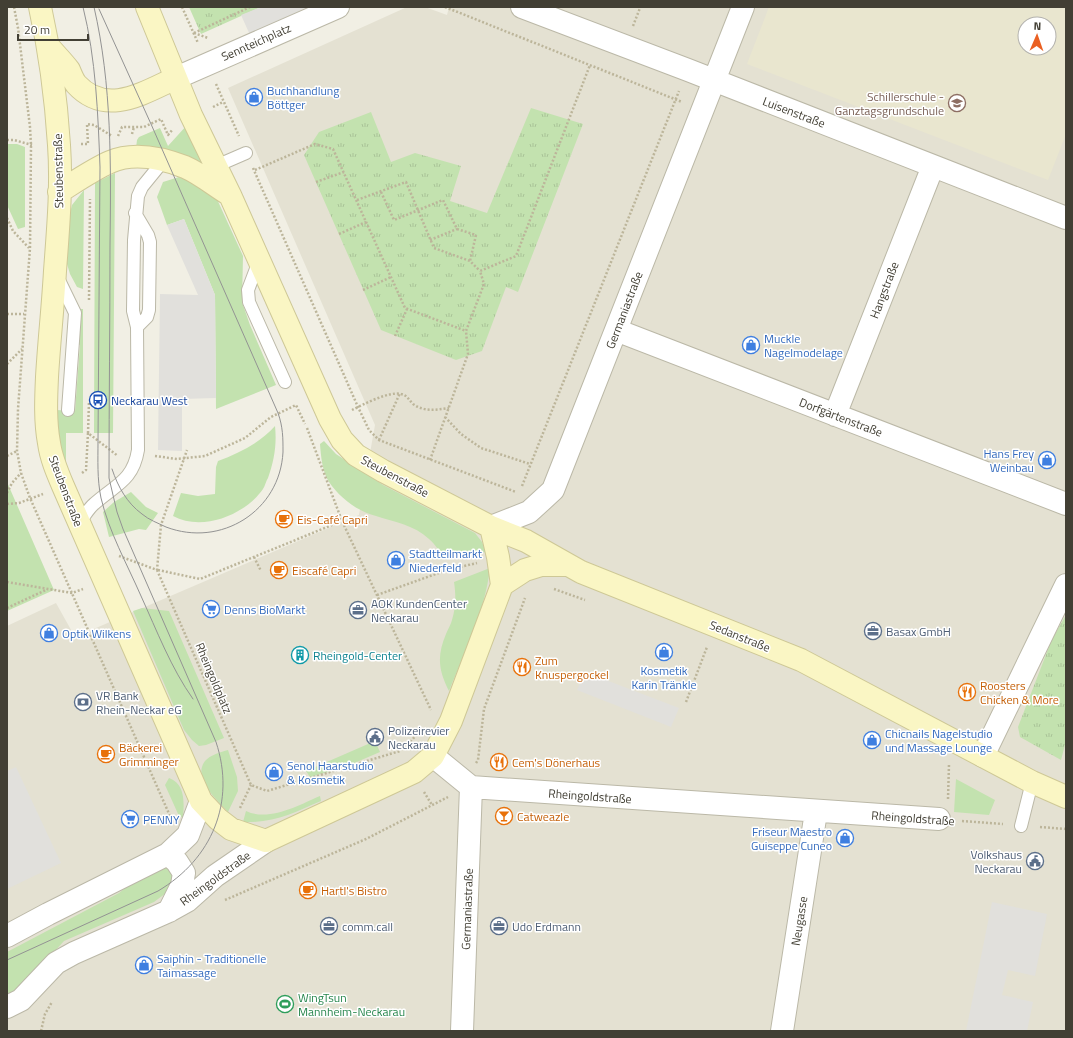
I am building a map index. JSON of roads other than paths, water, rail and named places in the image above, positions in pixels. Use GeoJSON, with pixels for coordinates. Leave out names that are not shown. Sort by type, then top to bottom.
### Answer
{"type":"FeatureCollection","features":[{"type":"Feature","properties":{"kind":"street","name":"Steubenstraße"},"geometry":{"type":"LineString","coordinates":[[40,7],[48,47],[59,145],[59,192],[55,273],[49,338],[46,402],[46,423],[49,445],[63,486],[201,801],[218,819],[231,828],[266,842]]}},
{"type":"Feature","properties":{"kind":"street","name":"Steubenstraße"},"geometry":{"type":"LineString","coordinates":[[147,7],[191,116],[230,195],[330,419],[342,440],[356,455],[364,460],[491,527]]}},
{"type":"Feature","properties":{"kind":"street","name":"Sennteichplatz"},"geometry":{"type":"LineString","coordinates":[[176,78],[338,7]]}},
{"type":"Feature","properties":{"kind":"street","name":"Luisenstraße"},"geometry":{"type":"LineString","coordinates":[[522,7],[688,70],[1066,218]]}},
{"type":"Feature","properties":{"kind":"street","name":"Germaniastraße"},"geometry":{"type":"LineString","coordinates":[[491,527],[530,512],[553,490],[743,7]]}},
{"type":"Feature","properties":{"kind":"street"},"geometry":{"type":"LineString","coordinates":[[48,47],[68,70],[78,85],[90,94],[102,99],[115,101],[133,98],[176,78]]}},
{"type":"Feature","properties":{"kind":"street"},"geometry":{"type":"LineString","coordinates":[[59,192],[110,162],[128,157],[156,158],[186,168],[230,195]]}},
{"type":"Feature","properties":{"kind":"street","name":"Hangstraße"},"geometry":{"type":"LineString","coordinates":[[835,415],[932,166]]}},
{"type":"Feature","properties":{"kind":"street","name":"Dorfgärtenstraße"},"geometry":{"type":"LineString","coordinates":[[616,330],[1066,504]]}},
{"type":"Feature","properties":{"kind":"street"},"geometry":{"type":"LineString","coordinates":[[471,787],[433,756],[451,721],[502,585],[491,527]]}},
{"type":"Feature","properties":{"kind":"street","name":"Sedanstraße"},"geometry":{"type":"LineString","coordinates":[[491,527],[526,540],[581,572],[801,660],[983,756]]}},
{"type":"Feature","properties":{"kind":"street"},"geometry":{"type":"LineString","coordinates":[[502,585],[525,570],[541,565],[568,565]]}},
{"type":"Feature","properties":{"kind":"street"},"geometry":{"type":"LineString","coordinates":[[1066,585],[983,756],[1032,782],[1066,797]]}},
{"type":"Feature","properties":{"kind":"street","name":"Rheingoldstraße"},"geometry":{"type":"LineString","coordinates":[[7,1007],[20,1000],[56,963],[74,953],[169,911],[188,901],[214,876],[266,842],[414,772],[433,756]]}},
{"type":"Feature","properties":{"kind":"street","name":"Germaniastraße"},"geometry":{"type":"LineString","coordinates":[[462,1031],[471,787]]}},
{"type":"Feature","properties":{"kind":"street","name":"Rheingoldstraße"},"geometry":{"type":"LineString","coordinates":[[471,787],[816,812],[943,819]]}},
{"type":"Feature","properties":{"kind":"street"},"geometry":{"type":"LineString","coordinates":[[7,936],[61,907],[168,854],[188,835],[201,801]]}},
{"type":"Feature","properties":{"kind":"street","name":"Neugasse"},"geometry":{"type":"LineString","coordinates":[[782,1031],[816,812]]}},
{"type":"Feature","properties":{"kind":"street","name":"Rheingoldstraße"},"geometry":{"type":"LineString","coordinates":[[168,854],[177,862],[184,873],[182,885],[169,911]]}},
{"type":"Feature","properties":{"kind":"lane"},"geometry":{"type":"LineString","coordinates":[[216,166],[246,153]]}},
{"type":"Feature","properties":{"kind":"lane"},"geometry":{"type":"LineString","coordinates":[[79,523],[92,505],[118,485],[132,471],[137,458],[137,327],[133,311],[136,213],[138,196],[142,188],[164,160]]}},
{"type":"Feature","properties":{"kind":"lane"},"geometry":{"type":"LineString","coordinates":[[136,213],[148,235],[150,242],[149,310],[147,317],[137,327]]}},
{"type":"Feature","properties":{"kind":"lane"},"geometry":{"type":"LineString","coordinates":[[259,261],[248,290],[249,302],[285,382]]}},
{"type":"Feature","properties":{"kind":"lane"},"geometry":{"type":"LineString","coordinates":[[55,273],[74,313],[68,410]]}},
{"type":"Feature","properties":{"kind":"lane"},"geometry":{"type":"LineString","coordinates":[[1021,826],[1032,782]]}},
{"type":"Feature","properties":{"kind":"tram line"},"geometry":{"type":"LineString","coordinates":[[83,7],[94,67],[100,167],[98,477],[101,498],[104,511],[119,548],[159,636],[178,675],[193,699]]}},
{"type":"Feature","properties":{"kind":"tram line"},"geometry":{"type":"LineString","coordinates":[[7,960],[158,891],[177,878],[193,863],[205,846],[215,827],[221,807],[223,786],[221,764],[216,742],[123,529],[117,512],[109,478],[110,155],[104,66],[94,7]]}},
{"type":"Feature","properties":{"kind":"tram line"},"geometry":{"type":"LineString","coordinates":[[99,9],[278,413],[282,428],[283,442],[283,452],[279,473],[271,492],[259,507],[244,520],[226,528],[207,532],[187,532],[166,527],[151,520],[132,505],[117,482],[112,469]]}},
{"type":"Feature","properties":{"kind":"place","name":"Buchhandlung Böttger"},"geometry":{"type":"Point","coordinates":[254,97]}},
{"type":"Feature","properties":{"kind":"place","name":"Schillerschule - Ganztagsgrundschule"},"geometry":{"type":"Point","coordinates":[957,103]}},
{"type":"Feature","properties":{"kind":"place","name":"Muckle Nagelmodelage"},"geometry":{"type":"Point","coordinates":[751,345]}},
{"type":"Feature","properties":{"kind":"place","name":"Neckarau West"},"geometry":{"type":"Point","coordinates":[98,400]}},
{"type":"Feature","properties":{"kind":"place","name":"Hans Frey Weinbau"},"geometry":{"type":"Point","coordinates":[1047,460]}},
{"type":"Feature","properties":{"kind":"place","name":"Eis-Café Capri"},"geometry":{"type":"Point","coordinates":[284,519]}},
{"type":"Feature","properties":{"kind":"place","name":"Stadtteilmarkt Niederfeld"},"geometry":{"type":"Point","coordinates":[396,560]}},
{"type":"Feature","properties":{"kind":"place","name":"Eiscafé Capri"},"geometry":{"type":"Point","coordinates":[279,570]}},
{"type":"Feature","properties":{"kind":"place","name":"Denns BioMarkt"},"geometry":{"type":"Point","coordinates":[211,609]}},
{"type":"Feature","properties":{"kind":"place","name":"AOK KundenCenter Neckarau"},"geometry":{"type":"Point","coordinates":[358,610]}},
{"type":"Feature","properties":{"kind":"place","name":"Basax GmbH"},"geometry":{"type":"Point","coordinates":[873,631]}},
{"type":"Feature","properties":{"kind":"place","name":"Optik Wilkens"},"geometry":{"type":"Point","coordinates":[49,633]}},
{"type":"Feature","properties":{"kind":"place","name":"Kosmetik Karin Tränkle"},"geometry":{"type":"Point","coordinates":[664,652]}},
{"type":"Feature","properties":{"kind":"place","name":"Rheingold-Center"},"geometry":{"type":"Point","coordinates":[300,655]}},
{"type":"Feature","properties":{"kind":"place","name":"Zum Knuspergockel"},"geometry":{"type":"Point","coordinates":[522,667]}},
{"type":"Feature","properties":{"kind":"place","name":"Roosters Chicken & More"},"geometry":{"type":"Point","coordinates":[967,692]}},
{"type":"Feature","properties":{"kind":"place","name":"VR Bank Rhein-Neckar eG"},"geometry":{"type":"Point","coordinates":[83,702]}},
{"type":"Feature","properties":{"kind":"place","name":"Polizeirevier Neckarau"},"geometry":{"type":"Point","coordinates":[375,737]}},
{"type":"Feature","properties":{"kind":"place","name":"Chicnails Nagelstudio und Massage Lounge"},"geometry":{"type":"Point","coordinates":[872,740]}},
{"type":"Feature","properties":{"kind":"place","name":"Bäckerei Grimminger"},"geometry":{"type":"Point","coordinates":[106,754]}},
{"type":"Feature","properties":{"kind":"place","name":"Cem's Dönerhaus"},"geometry":{"type":"Point","coordinates":[499,762]}},
{"type":"Feature","properties":{"kind":"place","name":"Senol Haarstudio & Kosmetik"},"geometry":{"type":"Point","coordinates":[274,772]}},
{"type":"Feature","properties":{"kind":"place","name":"Catweazle"},"geometry":{"type":"Point","coordinates":[504,816]}},
{"type":"Feature","properties":{"kind":"place","name":"PENNY"},"geometry":{"type":"Point","coordinates":[130,819]}},
{"type":"Feature","properties":{"kind":"place","name":"Friseur Maestro Guiseppe Cuneo"},"geometry":{"type":"Point","coordinates":[845,838]}},
{"type":"Feature","properties":{"kind":"place","name":"Volkshaus Neckarau"},"geometry":{"type":"Point","coordinates":[1035,861]}},
{"type":"Feature","properties":{"kind":"place","name":"Hartl's Bistro"},"geometry":{"type":"Point","coordinates":[308,890]}},
{"type":"Feature","properties":{"kind":"place","name":"comm.call"},"geometry":{"type":"Point","coordinates":[329,926]}},
{"type":"Feature","properties":{"kind":"place","name":"Udo Erdmann"},"geometry":{"type":"Point","coordinates":[499,926]}},
{"type":"Feature","properties":{"kind":"place","name":"Saiphin - Traditionelle Taimassage"},"geometry":{"type":"Point","coordinates":[144,965]}},
{"type":"Feature","properties":{"kind":"place","name":"WingTsun Mannheim-Neckarau"},"geometry":{"type":"Point","coordinates":[285,1004]}}]}
